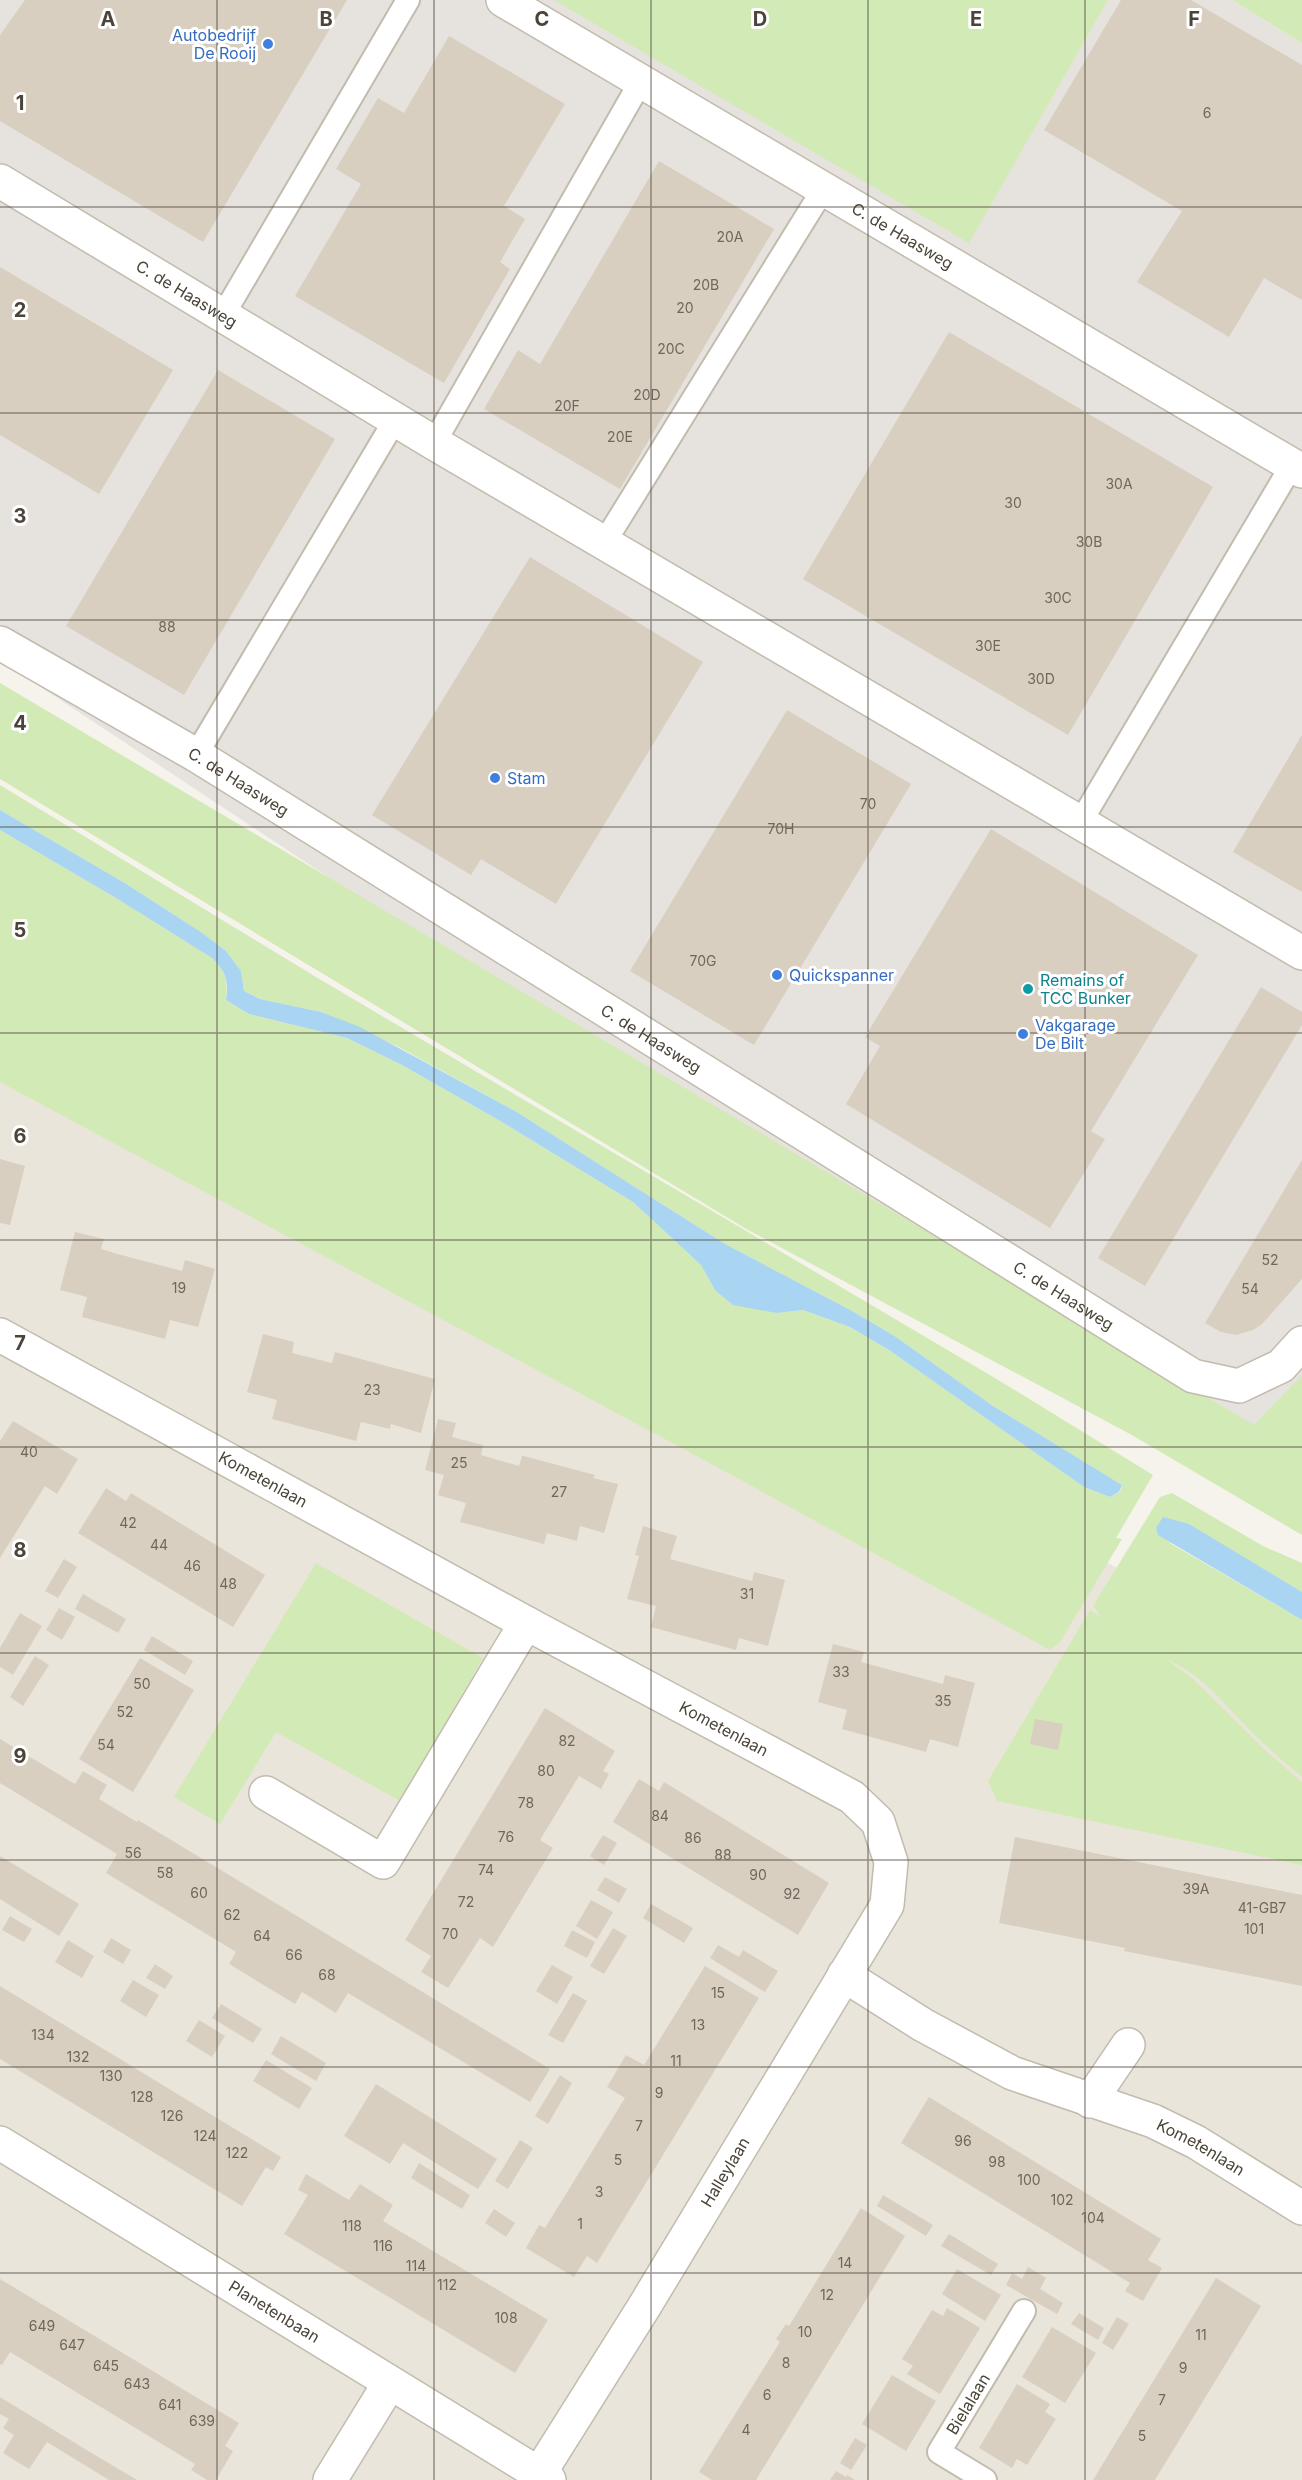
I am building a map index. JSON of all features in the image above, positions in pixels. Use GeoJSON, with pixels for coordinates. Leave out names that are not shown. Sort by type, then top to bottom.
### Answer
{"type":"FeatureCollection","features":[{"type":"Feature","properties":{"kind":"street","name":"C. de Haasweg"},"geometry":{"type":"LineString","coordinates":[[503,0],[1297,468]]}},
{"type":"Feature","properties":{"kind":"street","name":"C. de Haasweg"},"geometry":{"type":"LineString","coordinates":[[0,182],[395,420],[1302,953]]}},
{"type":"Feature","properties":{"kind":"street","name":"C. de Haasweg"},"geometry":{"type":"LineString","coordinates":[[0,643],[196,755],[1193,1376],[1239,1386],[1281,1366],[1302,1343]]}},
{"type":"Feature","properties":{"kind":"street","name":"Kometenlaan"},"geometry":{"type":"LineString","coordinates":[[0,1335],[526,1623],[852,1797],[878,1822],[891,1862]]}},
{"type":"Feature","properties":{"kind":"street"},"geometry":{"type":"LineString","coordinates":[[266,1792],[382,1862],[526,1623]]}},
{"type":"Feature","properties":{"kind":"street","name":"Halleylaan"},"geometry":{"type":"LineString","coordinates":[[544,2477],[886,1905],[891,1862]]}},
{"type":"Feature","properties":{"kind":"street","name":"Kometenlaan"},"geometry":{"type":"LineString","coordinates":[[844,1975],[923,2025],[1012,2073],[1153,2121],[1196,2142],[1302,2208]]}},
{"type":"Feature","properties":{"kind":"street"},"geometry":{"type":"LineString","coordinates":[[1090,2101],[1128,2045]]}},
{"type":"Feature","properties":{"kind":"street","name":"Planetenbaan"},"geometry":{"type":"LineString","coordinates":[[0,2143],[544,2477]]}},
{"type":"Feature","properties":{"kind":"street"},"geometry":{"type":"LineString","coordinates":[[330,2480],[390,2384]]}},
{"type":"Feature","properties":{"kind":"lane"},"geometry":{"type":"LineString","coordinates":[[222,317],[408,0]]}},
{"type":"Feature","properties":{"kind":"lane"},"geometry":{"type":"LineString","coordinates":[[434,443],[641,81]]}},
{"type":"Feature","properties":{"kind":"lane"},"geometry":{"type":"LineString","coordinates":[[604,543],[824,188]]}},
{"type":"Feature","properties":{"kind":"lane"},"geometry":{"type":"LineString","coordinates":[[196,755],[395,420]]}},
{"type":"Feature","properties":{"kind":"lane"},"geometry":{"type":"LineString","coordinates":[[1080,823],[1297,468]]}},
{"type":"Feature","properties":{"kind":"lane","name":"Bielalaan"},"geometry":{"type":"LineString","coordinates":[[985,2480],[939,2452],[1024,2312]]}},
{"type":"Feature","properties":{"kind":"shaded area"},"geometry":{"type":"Polygon","coordinates":[[[0,0],[556,0],[969,242],[1108,0],[1232,0],[1302,43],[1302,1475],[1042,1349],[0,660],[0,0]]]}},
{"type":"Feature","properties":{"kind":"shaded area"},"geometry":{"type":"Polygon","coordinates":[[[0,1016],[633,1331],[1302,1658],[1302,2480],[0,2480],[0,1016]]]}},
{"type":"Feature","properties":{"kind":"green space"},"geometry":{"type":"Polygon","coordinates":[[[554,0],[1108,0],[969,243],[554,0]]]}},
{"type":"Feature","properties":{"kind":"green space"},"geometry":{"type":"Polygon","coordinates":[[[1232,0],[1302,0],[1302,43],[1232,0]]]}},
{"type":"Feature","properties":{"kind":"green space"},"geometry":{"type":"Polygon","coordinates":[[[0,683],[1254,1425],[1302,1375],[1302,1535],[1130,1434],[748,1230],[0,779],[0,683]]]}},
{"type":"Feature","properties":{"kind":"green space"},"geometry":{"type":"Polygon","coordinates":[[[0,785],[316,977],[1000,1381],[1153,1475],[1116,1538],[1122,1539],[1060,1642],[1050,1650],[717,1467],[0,1082],[0,830],[212,958],[225,977],[226,1000],[249,1014],[347,1038],[402,1065],[502,1122],[633,1202],[701,1265],[715,1290],[777,1313],[803,1310],[850,1327],[889,1350],[1084,1487],[1110,1497],[1120,1492],[1122,1485],[993,1406],[896,1337],[854,1312],[725,1244],[515,1111],[397,1046],[321,1012],[260,999],[244,991],[241,971],[226,951],[201,932],[123,882],[0,810],[0,785]]]}},
{"type":"Feature","properties":{"kind":"green space"},"geometry":{"type":"Polygon","coordinates":[[[1172,1493],[1263,1546],[1302,1563],[1302,1592],[1258,1566],[1168,1542],[1302,1620],[1302,1777],[1264,1744],[1199,1679],[1167,1660],[1191,1677],[1267,1752],[1302,1782],[1302,1865],[997,1801],[988,1781],[1090,1610],[1101,1617],[1093,1606],[1160,1497],[1172,1493]]]}},
{"type":"Feature","properties":{"kind":"green space"},"geometry":{"type":"Polygon","coordinates":[[[316,1563],[483,1658],[400,1801],[276,1732],[220,1824],[174,1797],[316,1563]]]}},
{"type":"Feature","properties":{"kind":"water"},"geometry":{"type":"Polygon","coordinates":[[[0,810],[123,882],[201,932],[226,951],[241,971],[244,991],[260,999],[321,1012],[360,1027],[515,1111],[725,1244],[854,1312],[896,1337],[993,1406],[1122,1485],[1119,1492],[1110,1497],[1084,1487],[889,1350],[850,1327],[803,1310],[777,1313],[733,1305],[715,1290],[701,1265],[633,1202],[502,1122],[402,1065],[347,1038],[249,1014],[226,1000],[225,977],[212,958],[0,830],[0,810]]]}},
{"type":"Feature","properties":{"kind":"water"},"geometry":{"type":"Polygon","coordinates":[[[1163,1517],[1189,1524],[1302,1592],[1302,1620],[1158,1535],[1156,1528],[1163,1517]]]}},
{"type":"Feature","properties":{"kind":"building"},"geometry":{"type":"Polygon","coordinates":[[[25,0],[347,0],[203,242],[0,121],[0,35],[25,0]]]}},
{"type":"Feature","properties":{"kind":"building"},"geometry":{"type":"Polygon","coordinates":[[[1121,0],[1191,0],[1302,65],[1302,300],[1264,278],[1229,337],[1137,282],[1182,211],[1044,130],[1121,0]]]}},
{"type":"Feature","properties":{"kind":"building"},"geometry":{"type":"Polygon","coordinates":[[[449,36],[565,104],[504,206],[525,219],[500,262],[510,269],[444,383],[295,296],[361,184],[336,169],[378,98],[404,113],[449,36]]]}},
{"type":"Feature","properties":{"kind":"building"},"geometry":{"type":"Polygon","coordinates":[[[659,161],[774,229],[620,489],[484,409],[518,350],[540,364],[659,161]]]}},
{"type":"Feature","properties":{"kind":"building"},"geometry":{"type":"Polygon","coordinates":[[[0,267],[173,370],[99,494],[0,435],[0,267]]]}},
{"type":"Feature","properties":{"kind":"building"},"geometry":{"type":"Polygon","coordinates":[[[949,332],[1213,487],[1068,735],[803,579],[949,332]]]}},
{"type":"Feature","properties":{"kind":"building"},"geometry":{"type":"Polygon","coordinates":[[[218,370],[335,439],[184,695],[66,626],[218,370]]]}},
{"type":"Feature","properties":{"kind":"building"},"geometry":{"type":"Polygon","coordinates":[[[530,557],[703,662],[556,904],[481,859],[471,875],[372,815],[530,557]]]}},
{"type":"Feature","properties":{"kind":"building"},"geometry":{"type":"Polygon","coordinates":[[[787,710],[911,784],[754,1045],[630,971],[787,710]]]}},
{"type":"Feature","properties":{"kind":"building"},"geometry":{"type":"Polygon","coordinates":[[[1302,735],[1302,892],[1233,852],[1302,735]]]}},
{"type":"Feature","properties":{"kind":"building"},"geometry":{"type":"Polygon","coordinates":[[[991,829],[1198,955],[1091,1131],[1105,1139],[1050,1228],[846,1104],[880,1046],[865,1037],[991,829]]]}},
{"type":"Feature","properties":{"kind":"building"},"geometry":{"type":"Polygon","coordinates":[[[1261,987],[1302,1012],[1302,1025],[1145,1286],[1098,1258],[1261,987]]]}},
{"type":"Feature","properties":{"kind":"building"},"geometry":{"type":"Polygon","coordinates":[[[0,1159],[25,1166],[10,1225],[0,1223],[0,1159]]]}},
{"type":"Feature","properties":{"kind":"building"},"geometry":{"type":"Polygon","coordinates":[[[1302,1160],[1302,1279],[1262,1324],[1253,1330],[1236,1335],[1221,1332],[1205,1323],[1302,1160]]]}},
{"type":"Feature","properties":{"kind":"building"},"geometry":{"type":"Polygon","coordinates":[[[75,1232],[104,1239],[101,1249],[182,1271],[185,1260],[215,1269],[198,1327],[170,1320],[165,1339],[82,1317],[87,1297],[60,1290],[75,1232]]]}},
{"type":"Feature","properties":{"kind":"building"},"geometry":{"type":"Polygon","coordinates":[[[263,1334],[294,1342],[292,1353],[332,1363],[335,1352],[435,1379],[421,1433],[391,1424],[390,1429],[361,1422],[356,1441],[272,1419],[277,1400],[247,1392],[263,1334]]]}},
{"type":"Feature","properties":{"kind":"building"},"geometry":{"type":"Polygon","coordinates":[[[438,1419],[456,1423],[452,1437],[483,1445],[481,1455],[519,1466],[524,1456],[595,1475],[593,1478],[618,1484],[604,1533],[580,1526],[577,1541],[547,1533],[544,1544],[460,1522],[466,1503],[438,1495],[444,1475],[425,1470],[438,1419]]]}},
{"type":"Feature","properties":{"kind":"building"},"geometry":{"type":"Polygon","coordinates":[[[13,1421],[78,1459],[57,1494],[45,1486],[0,1558],[0,1441],[13,1421]]]}},
{"type":"Feature","properties":{"kind":"building"},"geometry":{"type":"Polygon","coordinates":[[[106,1488],[126,1501],[131,1493],[265,1575],[233,1627],[78,1533],[106,1488]]]}},
{"type":"Feature","properties":{"kind":"building"},"geometry":{"type":"Polygon","coordinates":[[[643,1526],[677,1536],[670,1559],[752,1581],[754,1572],[785,1580],[768,1646],[739,1638],[736,1650],[651,1627],[656,1606],[627,1599],[639,1556],[635,1555],[643,1526]]]}},
{"type":"Feature","properties":{"kind":"building"},"geometry":{"type":"Polygon","coordinates":[[[64,1559],[77,1567],[58,1598],[45,1591],[64,1559]]]}},
{"type":"Feature","properties":{"kind":"building"},"geometry":{"type":"Polygon","coordinates":[[[83,1594],[126,1619],[118,1633],[75,1609],[83,1594]]]}},
{"type":"Feature","properties":{"kind":"building"},"geometry":{"type":"Polygon","coordinates":[[[59,1608],[75,1617],[62,1640],[46,1630],[59,1608]]]}},
{"type":"Feature","properties":{"kind":"building"},"geometry":{"type":"Polygon","coordinates":[[[20,1613],[42,1626],[13,1675],[0,1667],[0,1648],[20,1613]]]}},
{"type":"Feature","properties":{"kind":"building"},"geometry":{"type":"Polygon","coordinates":[[[152,1636],[193,1661],[185,1675],[144,1650],[152,1636]]]}},
{"type":"Feature","properties":{"kind":"building"},"geometry":{"type":"Polygon","coordinates":[[[833,1644],[864,1652],[861,1662],[943,1684],[945,1675],[975,1683],[958,1747],[930,1739],[926,1752],[842,1729],[847,1710],[818,1702],[833,1644]]]}},
{"type":"Feature","properties":{"kind":"building"},"geometry":{"type":"Polygon","coordinates":[[[35,1656],[49,1665],[23,1706],[10,1697],[35,1656]]]}},
{"type":"Feature","properties":{"kind":"building"},"geometry":{"type":"Polygon","coordinates":[[[140,1658],[194,1690],[133,1792],[79,1759],[140,1658]]]}},
{"type":"Feature","properties":{"kind":"building"},"geometry":{"type":"Polygon","coordinates":[[[545,1708],[615,1751],[603,1771],[609,1774],[601,1789],[579,1776],[540,1840],[553,1848],[493,1947],[480,1938],[448,1988],[421,1972],[431,1956],[405,1940],[545,1708]]]}},
{"type":"Feature","properties":{"kind":"building"},"geometry":{"type":"Polygon","coordinates":[[[1035,1719],[1063,1724],[1058,1750],[1030,1744],[1035,1719]]]}},
{"type":"Feature","properties":{"kind":"building"},"geometry":{"type":"Polygon","coordinates":[[[0,1739],[75,1784],[83,1771],[107,1785],[99,1799],[137,1822],[138,1820],[550,2069],[530,2102],[348,1993],[336,2013],[302,1992],[295,2004],[229,1964],[236,1952],[106,1873],[117,1854],[0,1783],[0,1739]]]}},
{"type":"Feature","properties":{"kind":"building"},"geometry":{"type":"Polygon","coordinates":[[[639,1779],[659,1791],[664,1782],[829,1883],[798,1935],[613,1822],[639,1779]]]}},
{"type":"Feature","properties":{"kind":"building"},"geometry":{"type":"Polygon","coordinates":[[[603,1835],[617,1843],[604,1865],[590,1856],[603,1835]]]}},
{"type":"Feature","properties":{"kind":"building"},"geometry":{"type":"Polygon","coordinates":[[[1015,1837],[1302,1895],[1302,1986],[1124,1951],[1125,1948],[999,1923],[1015,1837]]]}},
{"type":"Feature","properties":{"kind":"building"},"geometry":{"type":"Polygon","coordinates":[[[0,1856],[79,1904],[59,1936],[0,1899],[0,1856]]]}},
{"type":"Feature","properties":{"kind":"building"},"geometry":{"type":"Polygon","coordinates":[[[605,1877],[627,1889],[619,1903],[597,1890],[605,1877]]]}},
{"type":"Feature","properties":{"kind":"building"},"geometry":{"type":"Polygon","coordinates":[[[591,1900],[613,1912],[597,1939],[576,1926],[591,1900]]]}},
{"type":"Feature","properties":{"kind":"building"},"geometry":{"type":"Polygon","coordinates":[[[651,1904],[693,1928],[684,1943],[643,1918],[651,1904]]]}},
{"type":"Feature","properties":{"kind":"building"},"geometry":{"type":"Polygon","coordinates":[[[10,1916],[32,1929],[24,1942],[2,1930],[10,1916]]]}},
{"type":"Feature","properties":{"kind":"building"},"geometry":{"type":"Polygon","coordinates":[[[613,1928],[627,1936],[604,1974],[590,1966],[613,1928]]]}},
{"type":"Feature","properties":{"kind":"building"},"geometry":{"type":"Polygon","coordinates":[[[572,1930],[595,1942],[587,1958],[564,1946],[572,1930]]]}},
{"type":"Feature","properties":{"kind":"building"},"geometry":{"type":"Polygon","coordinates":[[[111,1938],[131,1950],[123,1964],[103,1952],[111,1938]]]}},
{"type":"Feature","properties":{"kind":"building"},"geometry":{"type":"Polygon","coordinates":[[[68,1940],[94,1956],[82,1978],[55,1962],[68,1940]]]}},
{"type":"Feature","properties":{"kind":"building"},"geometry":{"type":"Polygon","coordinates":[[[718,1945],[739,1957],[743,1950],[778,1971],[765,1992],[710,1958],[718,1945]]]}},
{"type":"Feature","properties":{"kind":"building"},"geometry":{"type":"Polygon","coordinates":[[[155,1964],[173,1976],[165,1989],[146,1978],[155,1964]]]}},
{"type":"Feature","properties":{"kind":"building"},"geometry":{"type":"Polygon","coordinates":[[[552,1965],[573,1977],[557,2004],[536,1991],[552,1965]]]}},
{"type":"Feature","properties":{"kind":"building"},"geometry":{"type":"Polygon","coordinates":[[[705,1966],[759,1998],[597,2263],[587,2256],[574,2277],[526,2248],[539,2225],[545,2228],[625,2098],[607,2087],[626,2055],[644,2065],[705,1966]]]}},
{"type":"Feature","properties":{"kind":"building"},"geometry":{"type":"Polygon","coordinates":[[[133,1980],[159,1995],[146,2017],[120,2001],[133,1980]]]}},
{"type":"Feature","properties":{"kind":"building"},"geometry":{"type":"Polygon","coordinates":[[[0,1986],[281,2157],[273,2171],[266,2167],[242,2206],[0,2059],[0,1986]]]}},
{"type":"Feature","properties":{"kind":"building"},"geometry":{"type":"Polygon","coordinates":[[[573,1993],[587,2001],[563,2043],[548,2035],[573,1993]]]}},
{"type":"Feature","properties":{"kind":"building"},"geometry":{"type":"Polygon","coordinates":[[[221,2004],[262,2029],[253,2043],[212,2018],[221,2004]]]}},
{"type":"Feature","properties":{"kind":"building"},"geometry":{"type":"Polygon","coordinates":[[[199,2020],[225,2036],[212,2057],[186,2041],[199,2020]]]}},
{"type":"Feature","properties":{"kind":"building"},"geometry":{"type":"Polygon","coordinates":[[[281,2036],[326,2063],[316,2081],[271,2054],[281,2036]]]}},
{"type":"Feature","properties":{"kind":"building"},"geometry":{"type":"Polygon","coordinates":[[[266,2060],[312,2088],[299,2109],[253,2081],[266,2060]]]}},
{"type":"Feature","properties":{"kind":"building"},"geometry":{"type":"Polygon","coordinates":[[[560,2075],[572,2083],[548,2124],[535,2116],[560,2075]]]}},
{"type":"Feature","properties":{"kind":"building"},"geometry":{"type":"Polygon","coordinates":[[[376,2084],[497,2159],[478,2189],[403,2143],[390,2164],[344,2136],[376,2084]]]}},
{"type":"Feature","properties":{"kind":"building"},"geometry":{"type":"Polygon","coordinates":[[[929,2097],[1161,2239],[1148,2260],[1162,2268],[1143,2301],[1125,2291],[1130,2283],[901,2143],[929,2097]]]}},
{"type":"Feature","properties":{"kind":"building"},"geometry":{"type":"Polygon","coordinates":[[[520,2140],[533,2148],[508,2189],[495,2181],[520,2140]]]}},
{"type":"Feature","properties":{"kind":"building"},"geometry":{"type":"Polygon","coordinates":[[[419,2163],[470,2195],[462,2209],[411,2178],[419,2163]]]}},
{"type":"Feature","properties":{"kind":"building"},"geometry":{"type":"Polygon","coordinates":[[[306,2174],[349,2200],[360,2184],[393,2205],[383,2221],[548,2320],[515,2373],[284,2234],[308,2195],[298,2190],[306,2174]]]}},
{"type":"Feature","properties":{"kind":"building"},"geometry":{"type":"Polygon","coordinates":[[[883,2195],[933,2225],[926,2236],[877,2206],[883,2195]]]}},
{"type":"Feature","properties":{"kind":"building"},"geometry":{"type":"Polygon","coordinates":[[[861,2208],[905,2236],[756,2480],[712,2480],[699,2472],[780,2342],[776,2339],[786,2324],[789,2326],[861,2208]]]}},
{"type":"Feature","properties":{"kind":"building"},"geometry":{"type":"Polygon","coordinates":[[[494,2209],[515,2223],[506,2237],[485,2223],[494,2209]]]}},
{"type":"Feature","properties":{"kind":"building"},"geometry":{"type":"Polygon","coordinates":[[[949,2234],[998,2264],[991,2275],[941,2246],[949,2234]]]}},
{"type":"Feature","properties":{"kind":"building"},"geometry":{"type":"Polygon","coordinates":[[[1028,2267],[1046,2278],[1040,2289],[1063,2303],[1057,2314],[1006,2285],[1012,2273],[1022,2279],[1028,2267]]]}},
{"type":"Feature","properties":{"kind":"building"},"geometry":{"type":"Polygon","coordinates":[[[957,2269],[1001,2295],[985,2321],[942,2294],[957,2269]]]}},
{"type":"Feature","properties":{"kind":"building"},"geometry":{"type":"Polygon","coordinates":[[[1216,2278],[1261,2306],[1155,2480],[1093,2480],[1216,2278]]]}},
{"type":"Feature","properties":{"kind":"building"},"geometry":{"type":"Polygon","coordinates":[[[0,2279],[239,2423],[225,2446],[233,2451],[216,2480],[207,2480],[191,2470],[195,2464],[10,2352],[2,2365],[0,2364],[0,2279]]]}},
{"type":"Feature","properties":{"kind":"building"},"geometry":{"type":"Polygon","coordinates":[[[947,2308],[980,2328],[940,2394],[907,2374],[913,2366],[902,2359],[932,2310],[943,2316],[947,2308]]]}},
{"type":"Feature","properties":{"kind":"building"},"geometry":{"type":"Polygon","coordinates":[[[1079,2313],[1104,2328],[1098,2340],[1071,2324],[1079,2313]]]}},
{"type":"Feature","properties":{"kind":"building"},"geometry":{"type":"Polygon","coordinates":[[[1117,2317],[1129,2324],[1113,2350],[1102,2343],[1117,2317]]]}},
{"type":"Feature","properties":{"kind":"building"},"geometry":{"type":"Polygon","coordinates":[[[1052,2327],[1096,2353],[1065,2403],[1022,2377],[1052,2327]]]}},
{"type":"Feature","properties":{"kind":"building"},"geometry":{"type":"Polygon","coordinates":[[[892,2375],[936,2401],[906,2451],[862,2424],[892,2375]]]}},
{"type":"Feature","properties":{"kind":"building"},"geometry":{"type":"Polygon","coordinates":[[[1017,2384],[1050,2404],[1045,2412],[1056,2419],[1027,2465],[1017,2459],[1012,2468],[979,2448],[1017,2384]]]}},
{"type":"Feature","properties":{"kind":"building"},"geometry":{"type":"Polygon","coordinates":[[[0,2397],[137,2480],[109,2480],[47,2442],[29,2469],[3,2453],[14,2435],[3,2428],[9,2419],[0,2414],[0,2397]]]}},
{"type":"Feature","properties":{"kind":"building"},"geometry":{"type":"Polygon","coordinates":[[[855,2438],[867,2445],[851,2470],[840,2463],[855,2438]]]}},
{"type":"Feature","properties":{"kind":"building"},"geometry":{"type":"Polygon","coordinates":[[[836,2471],[846,2477],[847,2475],[855,2480],[830,2480],[836,2471]]]}},
{"type":"Feature","properties":{"kind":"place","name":"Autobedrijf De Rooij"},"geometry":{"type":"Point","coordinates":[268,44]}},
{"type":"Feature","properties":{"kind":"place","name":"Stam"},"geometry":{"type":"Point","coordinates":[495,778]}},
{"type":"Feature","properties":{"kind":"place","name":"Quickspanner"},"geometry":{"type":"Point","coordinates":[777,975]}},
{"type":"Feature","properties":{"kind":"place","name":"Remains of TCC Bunker"},"geometry":{"type":"Point","coordinates":[1028,989]}},
{"type":"Feature","properties":{"kind":"place","name":"Vakgarage De Bilt"},"geometry":{"type":"Point","coordinates":[1023,1034]}}]}
